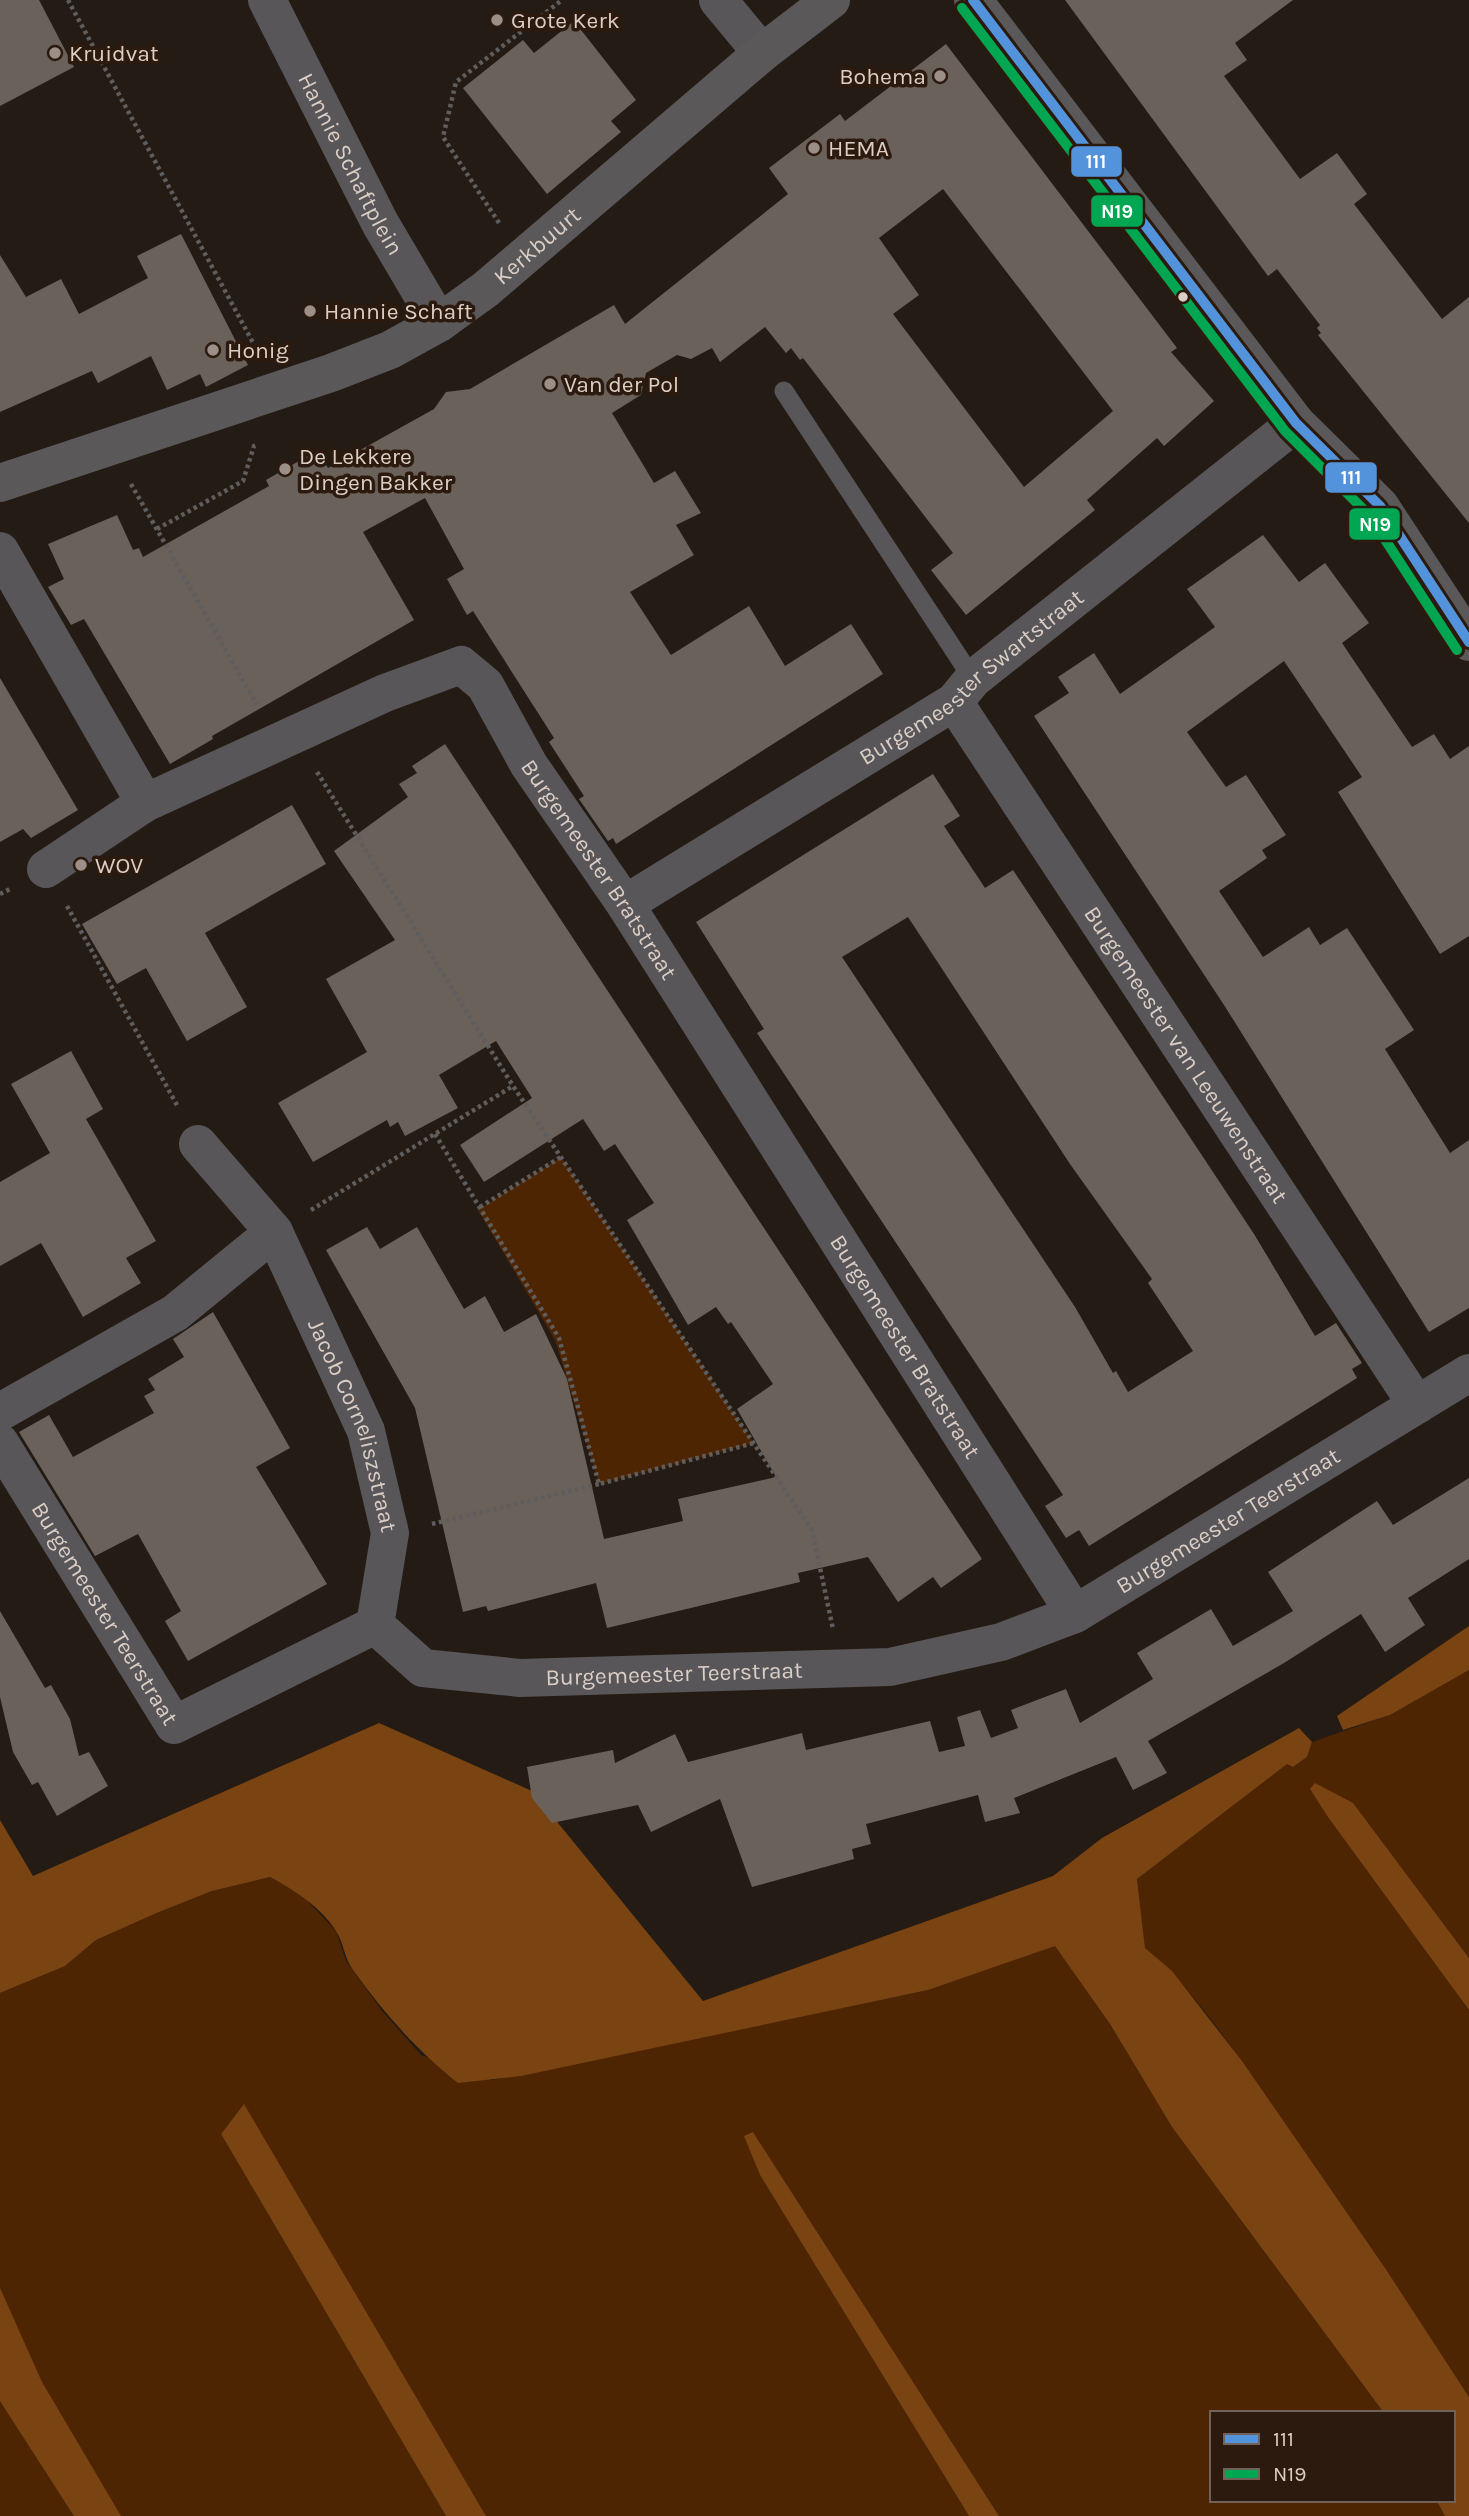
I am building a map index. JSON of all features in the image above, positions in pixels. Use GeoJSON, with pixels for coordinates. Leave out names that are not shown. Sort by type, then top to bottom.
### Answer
{"type":"FeatureCollection","features":[{"type":"Feature","properties":{"kind":"street","name":"Hannie Schaftplein"},"geometry":{"type":"LineString","coordinates":[[267,0],[380,223],[439,323]]}},
{"type":"Feature","properties":{"kind":"street"},"geometry":{"type":"LineString","coordinates":[[718,0],[762,53]]}},
{"type":"Feature","properties":{"kind":"street","name":"Kerkbuurt"},"geometry":{"type":"LineString","coordinates":[[0,483],[331,373],[390,350],[439,323],[486,289],[762,53],[831,0]]}},
{"type":"Feature","properties":{"kind":"street"},"geometry":{"type":"LineString","coordinates":[[973,0],[1296,423],[1380,506],[1469,642]]}},
{"type":"Feature","properties":{"kind":"street","name":"Burgemeester Swartstraat"},"geometry":{"type":"LineString","coordinates":[[625,904],[963,690],[1296,423]]}},
{"type":"Feature","properties":{"kind":"street"},"geometry":{"type":"LineString","coordinates":[[0,551],[145,803]]}},
{"type":"Feature","properties":{"kind":"street","name":"Burgemeester Bratstraat"},"geometry":{"type":"LineString","coordinates":[[47,869],[145,803],[385,693],[461,665],[485,685],[529,765],[625,904],[1075,1614]]}},
{"type":"Feature","properties":{"kind":"street","name":"Burgemeester van Leeuwenstraat"},"geometry":{"type":"LineString","coordinates":[[963,690],[1417,1405]]}},
{"type":"Feature","properties":{"kind":"street","name":"Jacob Corneliszstraat"},"geometry":{"type":"LineString","coordinates":[[198,1144],[274,1232],[366,1431],[390,1534],[375,1625]]}},
{"type":"Feature","properties":{"kind":"street"},"geometry":{"type":"LineString","coordinates":[[0,1412],[175,1313],[274,1232]]}},
{"type":"Feature","properties":{"kind":"street","name":"Burgemeester Teerstraat"},"geometry":{"type":"LineString","coordinates":[[0,1443],[174,1725],[375,1625],[423,1668],[520,1678],[890,1667],[1002,1642],[1075,1614],[1469,1373]]}},
{"type":"Feature","properties":{"kind":"lane"},"geometry":{"type":"LineString","coordinates":[[784,391],[963,690]]}},
{"type":"Feature","properties":{"kind":"path"},"geometry":{"type":"LineString","coordinates":[[68,0],[259,353]]}},
{"type":"Feature","properties":{"kind":"path"},"geometry":{"type":"LineString","coordinates":[[506,234],[443,137],[456,82],[562,0]]}},
{"type":"Feature","properties":{"kind":"path"},"geometry":{"type":"LineString","coordinates":[[109,448],[286,738],[513,1086],[812,1530],[842,1668]]}},
{"type":"Feature","properties":{"kind":"path"},"geometry":{"type":"LineString","coordinates":[[47,869],[198,1144]]}},
{"type":"Feature","properties":{"kind":"path"},"geometry":{"type":"LineString","coordinates":[[274,1232],[513,1086]]}},
{"type":"Feature","properties":{"kind":"path"},"geometry":{"type":"LineString","coordinates":[[435,1134],[559,1338],[598,1484]]}},
{"type":"Feature","properties":{"kind":"path"},"geometry":{"type":"LineString","coordinates":[[480,1208],[561,1157]]}},
{"type":"Feature","properties":{"kind":"path"},"geometry":{"type":"LineString","coordinates":[[390,1534],[754,1443]]}},
{"type":"Feature","properties":{"kind":"shaded area"},"geometry":{"type":"Polygon","coordinates":[[[561,1157],[754,1443],[599,1484],[555,1340],[478,1210],[561,1157]]]}},
{"type":"Feature","properties":{"kind":"shaded area"},"geometry":{"type":"Polygon","coordinates":[[[1469,1626],[1469,1670],[1390,1715],[1343,1730],[1337,1716],[1469,1626]]]}},
{"type":"Feature","properties":{"kind":"shaded area"},"geometry":{"type":"Polygon","coordinates":[[[1469,1670],[1469,1958],[1353,1804],[1310,1789],[1469,2010],[1469,2397],[1236,2054],[1203,2009],[1145,1948],[1137,1879],[1287,1763],[1293,1767],[1307,1757],[1312,1742],[1390,1715],[1469,1670]]]}},
{"type":"Feature","properties":{"kind":"shaded area"},"geometry":{"type":"Polygon","coordinates":[[[379,1723],[532,1791],[703,2001],[1053,1876],[1102,1838],[1299,1728],[1312,1742],[1307,1757],[1293,1767],[1287,1764],[1137,1879],[1145,1948],[1172,1971],[1242,2061],[1385,2268],[1469,2397],[1469,2516],[1445,2516],[1437,2502],[1455,2502],[1455,2411],[1383,2411],[1172,2127],[1110,2024],[1055,1946],[928,1990],[521,2076],[458,2083],[414,2044],[377,2001],[350,1965],[339,1936],[323,1914],[297,1893],[270,1877],[212,1891],[159,1912],[96,1940],[65,1966],[0,1993],[0,1820],[33,1876],[379,1723]]]}},
{"type":"Feature","properties":{"kind":"shaded area"},"geometry":{"type":"Polygon","coordinates":[[[1315,1783],[1353,1803],[1469,1958],[1469,2010],[1328,1817],[1310,1789],[1315,1783]]]}},
{"type":"Feature","properties":{"kind":"shaded area"},"geometry":{"type":"Polygon","coordinates":[[[270,1877],[301,1894],[336,1931],[346,1961],[382,2011],[421,2055],[492,2080],[928,1990],[1055,1945],[1110,2024],[1172,2127],[1383,2411],[1210,2411],[1210,2502],[1437,2502],[1445,2516],[999,2516],[753,2132],[745,2136],[760,2175],[969,2516],[486,2516],[244,2105],[221,2134],[446,2516],[0,2516],[0,1993],[65,1966],[96,1940],[212,1891],[270,1877]]]}},
{"type":"Feature","properties":{"kind":"shaded area"},"geometry":{"type":"Polygon","coordinates":[[[244,2104],[486,2516],[446,2516],[221,2134],[244,2104]]]}},
{"type":"Feature","properties":{"kind":"shaded area"},"geometry":{"type":"Polygon","coordinates":[[[753,2132],[999,2516],[969,2516],[760,2175],[744,2136],[753,2132]]]}},
{"type":"Feature","properties":{"kind":"shaded area"},"geometry":{"type":"Polygon","coordinates":[[[0,2288],[42,2382],[121,2516],[74,2516],[0,2401],[0,2288]]]}},
{"type":"Feature","properties":{"kind":"building"},"geometry":{"type":"Polygon","coordinates":[[[0,0],[39,0],[74,67],[0,106],[0,0]]]}},
{"type":"Feature","properties":{"kind":"building"},"geometry":{"type":"Polygon","coordinates":[[[1065,0],[1293,0],[1235,43],[1247,60],[1224,76],[1300,179],[1337,153],[1367,194],[1354,204],[1442,319],[1469,297],[1469,523],[1318,335],[1321,333],[1317,328],[1320,325],[1277,269],[1268,276],[1065,0]]]}},
{"type":"Feature","properties":{"kind":"building"},"geometry":{"type":"Polygon","coordinates":[[[574,21],[636,100],[611,121],[621,132],[547,194],[463,88],[523,40],[534,53],[574,21]]]}},
{"type":"Feature","properties":{"kind":"building"},"geometry":{"type":"Polygon","coordinates":[[[946,44],[1177,348],[1171,352],[1214,401],[1164,446],[1157,438],[1087,500],[1095,510],[966,615],[931,570],[953,553],[803,358],[800,360],[791,348],[786,353],[765,327],[720,362],[712,348],[691,359],[677,355],[646,373],[641,395],[612,413],[654,483],[675,471],[701,513],[676,525],[694,555],[630,592],[671,655],[749,606],[785,666],[851,624],[883,674],[616,844],[613,838],[608,841],[579,799],[584,796],[549,742],[554,738],[473,611],[467,615],[447,579],[464,569],[425,498],[363,532],[414,620],[212,736],[213,739],[170,764],[84,619],[71,625],[48,587],[64,579],[48,544],[117,515],[133,550],[139,548],[143,557],[269,486],[266,480],[318,450],[328,468],[434,409],[446,392],[470,389],[614,305],[625,324],[788,194],[769,168],[840,114],[845,121],[946,44]],[[943,189],[879,238],[919,295],[893,314],[1024,487],[1113,411],[943,189]]]}},
{"type":"Feature","properties":{"kind":"building"},"geometry":{"type":"Polygon","coordinates":[[[181,234],[248,365],[206,387],[200,374],[167,390],[151,356],[98,383],[92,371],[0,412],[0,255],[26,297],[61,279],[79,314],[148,278],[137,256],[181,234]]]}},
{"type":"Feature","properties":{"kind":"building"},"geometry":{"type":"Polygon","coordinates":[[[1263,535],[1299,582],[1325,563],[1369,623],[1342,643],[1412,747],[1434,734],[1450,759],[1469,746],[1469,936],[1440,954],[1338,792],[1362,777],[1284,661],[1187,732],[1226,787],[1246,775],[1286,835],[1262,850],[1267,858],[1219,891],[1263,957],[1309,927],[1320,945],[1347,928],[1414,1030],[1385,1049],[1450,1153],[1469,1140],[1469,1308],[1429,1332],[1224,1005],[1034,716],[1069,693],[1058,677],[1094,653],[1120,694],[1215,627],[1187,589],[1263,535]]]}},
{"type":"Feature","properties":{"kind":"building"},"geometry":{"type":"Polygon","coordinates":[[[0,678],[78,810],[31,838],[23,829],[0,842],[0,678]]]}},
{"type":"Feature","properties":{"kind":"building"},"geometry":{"type":"Polygon","coordinates":[[[445,744],[982,1559],[941,1588],[933,1577],[898,1602],[868,1557],[798,1573],[800,1582],[607,1628],[596,1583],[488,1611],[486,1606],[463,1612],[415,1408],[326,1250],[367,1227],[380,1249],[417,1227],[464,1309],[485,1296],[504,1332],[536,1314],[567,1379],[604,1539],[683,1521],[678,1499],[776,1477],[737,1409],[773,1384],[731,1322],[728,1324],[716,1307],[688,1325],[627,1220],[654,1203],[615,1144],[604,1151],[583,1119],[484,1182],[460,1145],[532,1098],[496,1041],[439,1075],[458,1108],[405,1136],[398,1122],[390,1127],[387,1120],[313,1162],[278,1103],[367,1052],[326,979],[395,940],[334,851],[408,797],[399,784],[417,773],[412,766],[445,744]]]}},
{"type":"Feature","properties":{"kind":"building"},"geometry":{"type":"Polygon","coordinates":[[[933,774],[960,816],[944,826],[985,888],[1013,870],[1254,1234],[1315,1336],[1336,1323],[1362,1363],[1352,1369],[1357,1378],[1089,1546],[1079,1530],[1066,1538],[1045,1506],[1063,1495],[757,1033],[764,1029],[696,922],[933,774]],[[908,917],[842,957],[1075,1307],[1113,1373],[1116,1371],[1128,1392],[1193,1351],[1148,1283],[1152,1279],[1070,1164],[908,917]]]}},
{"type":"Feature","properties":{"kind":"building"},"geometry":{"type":"Polygon","coordinates":[[[292,805],[326,864],[205,933],[247,1007],[187,1041],[146,968],[117,984],[82,924],[292,805]]]}},
{"type":"Feature","properties":{"kind":"building"},"geometry":{"type":"Polygon","coordinates":[[[71,1051],[103,1109],[86,1119],[156,1241],[126,1258],[141,1283],[83,1317],[41,1243],[0,1266],[0,1182],[50,1153],[11,1084],[71,1051]]]}},
{"type":"Feature","properties":{"kind":"building"},"geometry":{"type":"Polygon","coordinates":[[[213,1312],[290,1448],[256,1467],[327,1584],[188,1661],[165,1621],[181,1611],[138,1534],[95,1556],[19,1432],[49,1415],[73,1457],[154,1413],[144,1396],[155,1390],[148,1379],[184,1357],[173,1339],[213,1312]]]}},
{"type":"Feature","properties":{"kind":"building"},"geometry":{"type":"Polygon","coordinates":[[[1469,1478],[1469,1559],[1408,1598],[1425,1625],[1385,1652],[1361,1614],[1284,1663],[1148,1741],[1167,1773],[1133,1790],[1116,1757],[1014,1798],[1020,1813],[985,1822],[978,1795],[866,1824],[871,1844],[852,1849],[854,1859],[752,1887],[720,1799],[651,1832],[638,1805],[552,1823],[532,1798],[527,1767],[613,1750],[615,1763],[675,1734],[688,1762],[802,1733],[806,1750],[930,1721],[939,1752],[965,1746],[957,1717],[980,1710],[991,1738],[1018,1728],[1011,1710],[1066,1689],[1080,1723],[1153,1679],[1137,1653],[1211,1609],[1233,1646],[1293,1611],[1268,1572],[1377,1501],[1393,1525],[1469,1478]]]}},
{"type":"Feature","properties":{"kind":"building"},"geometry":{"type":"Polygon","coordinates":[[[0,1611],[45,1688],[51,1685],[70,1719],[79,1756],[89,1752],[108,1786],[57,1816],[38,1782],[32,1785],[13,1752],[0,1697],[0,1611]]]}},
{"type":"Feature","properties":{"kind":"transit line","name":"111"},"geometry":{"type":"LineString","coordinates":[[973,0],[1296,423],[1380,506],[1469,642]]}},
{"type":"Feature","properties":{"kind":"transit line","name":"N19"},"geometry":{"type":"LineString","coordinates":[[962,8],[1285,431],[1369,515],[1457,650]]}},
{"type":"Feature","properties":{"kind":"place","name":"Grote Kerk"},"geometry":{"type":"Point","coordinates":[497,20]}},
{"type":"Feature","properties":{"kind":"place","name":"Kruidvat"},"geometry":{"type":"Point","coordinates":[55,53]}},
{"type":"Feature","properties":{"kind":"place","name":"Bohema"},"geometry":{"type":"Point","coordinates":[940,76]}},
{"type":"Feature","properties":{"kind":"place","name":"HEMA"},"geometry":{"type":"Point","coordinates":[814,148]}},
{"type":"Feature","properties":{"kind":"place","name":"Hannie Schaft"},"geometry":{"type":"Point","coordinates":[310,311]}},
{"type":"Feature","properties":{"kind":"place","name":"Honig"},"geometry":{"type":"Point","coordinates":[213,350]}},
{"type":"Feature","properties":{"kind":"place","name":"Van der Pol"},"geometry":{"type":"Point","coordinates":[550,384]}},
{"type":"Feature","properties":{"kind":"place","name":"De Lekkere Dingen Bakker"},"geometry":{"type":"Point","coordinates":[285,469]}},
{"type":"Feature","properties":{"kind":"place","name":"WOV"},"geometry":{"type":"Point","coordinates":[81,865]}}]}
